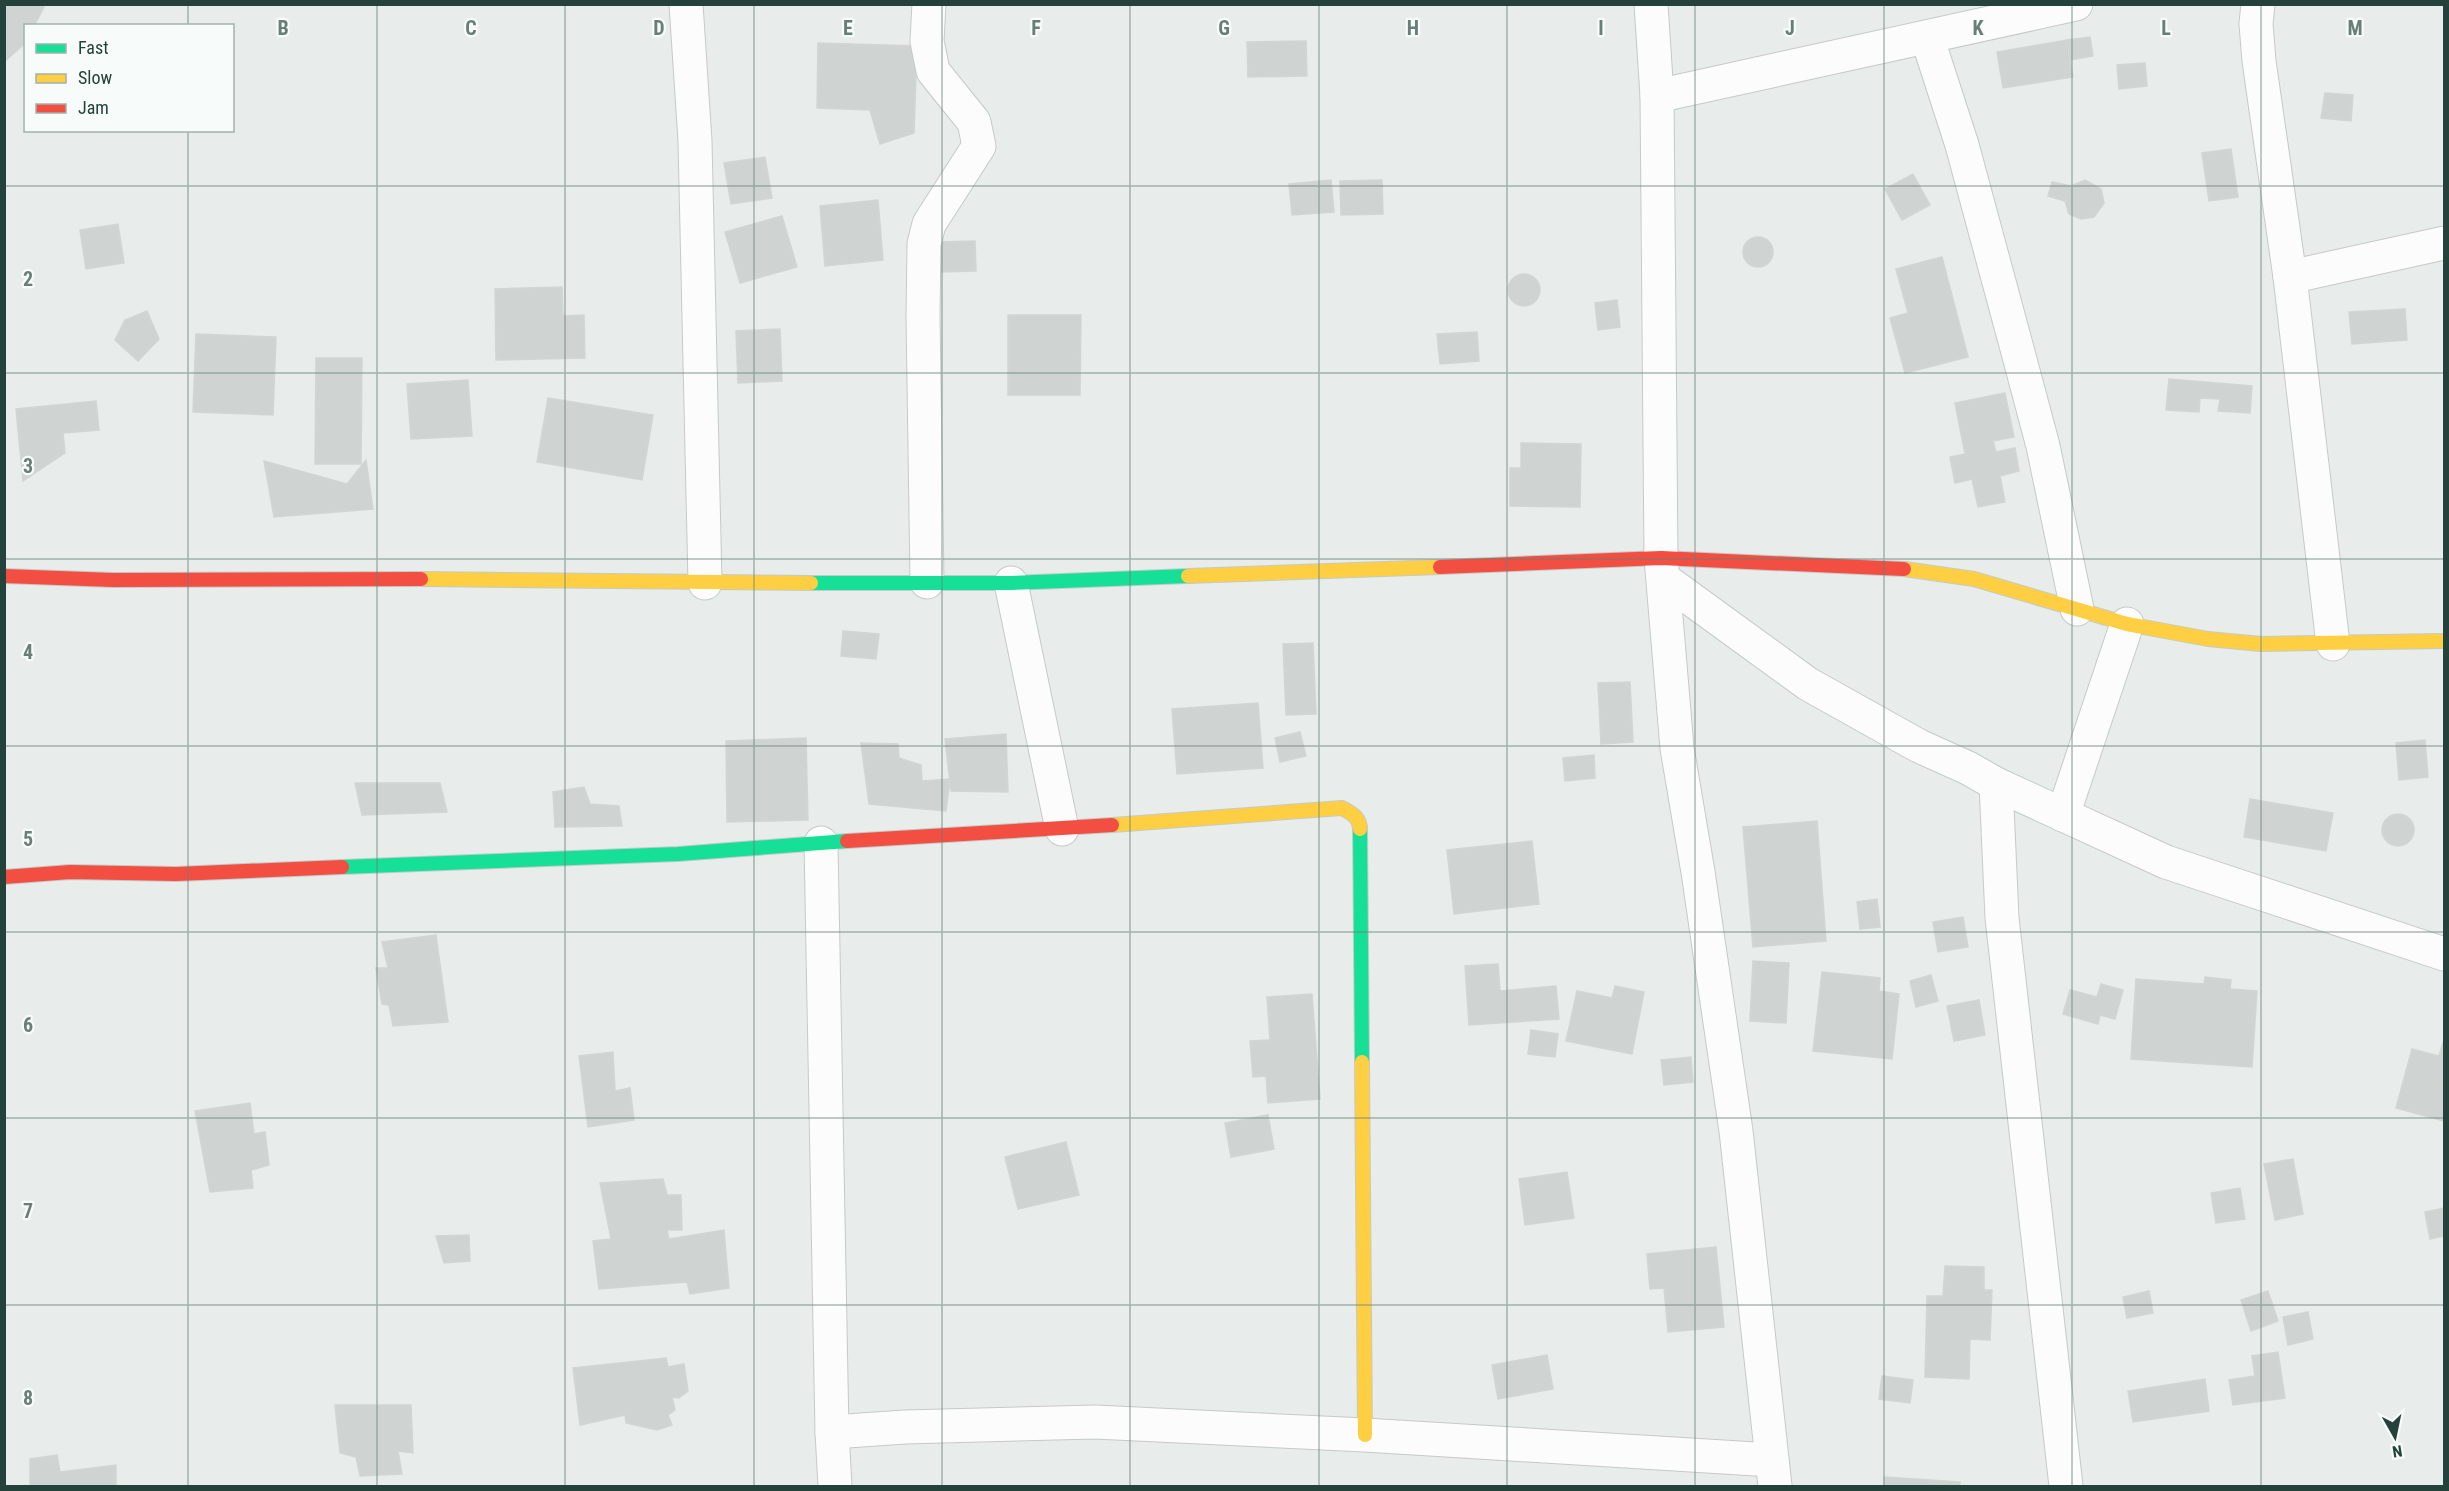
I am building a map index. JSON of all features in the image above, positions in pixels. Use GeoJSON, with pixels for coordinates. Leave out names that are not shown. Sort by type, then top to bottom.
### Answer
{"type":"FeatureCollection","features":[{"type":"Feature","properties":{"kind":"street"},"geometry":{"type":"LineString","coordinates":[[686,4],[694,141],[705,583]]}},
{"type":"Feature","properties":{"kind":"street"},"geometry":{"type":"LineString","coordinates":[[927,582],[924,244],[929,224],[980,146],[974,122],[933,71],[927,41],[929,4]]}},
{"type":"Feature","properties":{"kind":"street"},"geometry":{"type":"LineString","coordinates":[[832,1432],[905,1426],[1095,1422],[1365,1436],[1774,1473],[1736,1131],[1698,872],[1677,748],[1663,569],[1657,96],[1651,4]]}},
{"type":"Feature","properties":{"kind":"street"},"geometry":{"type":"LineString","coordinates":[[1657,96],[2076,4]]}},
{"type":"Feature","properties":{"kind":"street"},"geometry":{"type":"LineString","coordinates":[[2258,4],[2256,24],[2259,61],[2290,277],[2333,644]]}},
{"type":"Feature","properties":{"kind":"street"},"geometry":{"type":"LineString","coordinates":[[1928,37],[1962,145],[2043,446],[2077,609]]}},
{"type":"Feature","properties":{"kind":"street"},"geometry":{"type":"LineString","coordinates":[[2290,277],[2445,243]]}},
{"type":"Feature","properties":{"kind":"street"},"geometry":{"type":"LineString","coordinates":[[4,576],[113,580],[407,579],[705,583],[1011,583],[1663,569],[1905,569],[1974,579],[2127,624],[2208,639],[2261,644],[2445,640]]}},
{"type":"Feature","properties":{"kind":"street"},"geometry":{"type":"LineString","coordinates":[[1663,569],[1808,684],[1919,746],[1968,768],[1996,784],[2166,862],[2445,954]]}},
{"type":"Feature","properties":{"kind":"street"},"geometry":{"type":"LineString","coordinates":[[1011,583],[1062,829]]}},
{"type":"Feature","properties":{"kind":"street"},"geometry":{"type":"LineString","coordinates":[[2062,815],[2127,624]]}},
{"type":"Feature","properties":{"kind":"street"},"geometry":{"type":"LineString","coordinates":[[1996,784],[2002,918],[2066,1486]]}},
{"type":"Feature","properties":{"kind":"street"},"geometry":{"type":"LineString","coordinates":[[4,877],[70,872],[176,874],[643,856],[1342,808],[1353,814],[1360,823],[1365,1436]]}},
{"type":"Feature","properties":{"kind":"street"},"geometry":{"type":"LineString","coordinates":[[821,843],[832,1432],[835,1486]]}},
{"type":"Feature","properties":{"kind":"building"},"geometry":{"type":"Polygon","coordinates":[[[4,4],[38,4],[44,7],[35,24],[24,24],[24,44],[4,62],[4,4]]]}},
{"type":"Feature","properties":{"kind":"building"},"geometry":{"type":"Polygon","coordinates":[[[2090,37],[2093,56],[2071,60],[2067,40],[2090,37]]]}},
{"type":"Feature","properties":{"kind":"building"},"geometry":{"type":"Polygon","coordinates":[[[2067,40],[2073,77],[2003,88],[1997,52],[2067,40]]]}},
{"type":"Feature","properties":{"kind":"building"},"geometry":{"type":"Polygon","coordinates":[[[1306,41],[1307,76],[1248,77],[1247,42],[1306,41]]]}},
{"type":"Feature","properties":{"kind":"building"},"geometry":{"type":"Polygon","coordinates":[[[818,43],[917,46],[914,133],[880,144],[870,110],[817,108],[818,43]]]}},
{"type":"Feature","properties":{"kind":"building"},"geometry":{"type":"Polygon","coordinates":[[[2145,63],[2147,86],[2119,89],[2117,65],[2145,63]]]}},
{"type":"Feature","properties":{"kind":"building"},"geometry":{"type":"Polygon","coordinates":[[[2325,93],[2353,95],[2351,121],[2321,118],[2325,93]]]}},
{"type":"Feature","properties":{"kind":"building"},"geometry":{"type":"Polygon","coordinates":[[[2231,149],[2238,197],[2209,201],[2202,153],[2231,149]]]}},
{"type":"Feature","properties":{"kind":"building"},"geometry":{"type":"Polygon","coordinates":[[[765,157],[772,198],[731,204],[724,163],[765,157]]]}},
{"type":"Feature","properties":{"kind":"building"},"geometry":{"type":"Polygon","coordinates":[[[1913,174],[1930,205],[1902,220],[1885,189],[1913,174]]]}},
{"type":"Feature","properties":{"kind":"building"},"geometry":{"type":"Polygon","coordinates":[[[1331,180],[1334,212],[1292,215],[1289,184],[1331,180]]]}},
{"type":"Feature","properties":{"kind":"building"},"geometry":{"type":"Polygon","coordinates":[[[1382,180],[1383,214],[1341,215],[1340,181],[1382,180]]]}},
{"type":"Feature","properties":{"kind":"building"},"geometry":{"type":"Polygon","coordinates":[[[2085,180],[2101,189],[2104,203],[2094,217],[2081,219],[2069,214],[2065,201],[2048,196],[2052,182],[2071,186],[2085,180]]]}},
{"type":"Feature","properties":{"kind":"building"},"geometry":{"type":"Polygon","coordinates":[[[878,200],[883,260],[825,266],[820,206],[878,200]]]}},
{"type":"Feature","properties":{"kind":"building"},"geometry":{"type":"Polygon","coordinates":[[[782,216],[797,267],[740,283],[725,232],[782,216]]]}},
{"type":"Feature","properties":{"kind":"building"},"geometry":{"type":"Polygon","coordinates":[[[118,224],[124,263],[86,269],[80,230],[118,224]]]}},
{"type":"Feature","properties":{"kind":"building"},"geometry":{"type":"Polygon","coordinates":[[[1758,237],[1764,238],[1772,246],[1772,258],[1764,266],[1758,267],[1752,266],[1744,258],[1743,252],[1744,246],[1752,238],[1758,237]]]}},
{"type":"Feature","properties":{"kind":"building"},"geometry":{"type":"Polygon","coordinates":[[[975,241],[976,271],[940,272],[939,242],[975,241]]]}},
{"type":"Feature","properties":{"kind":"building"},"geometry":{"type":"Polygon","coordinates":[[[1942,257],[1968,357],[1905,373],[1890,318],[1908,313],[1896,269],[1942,257]]]}},
{"type":"Feature","properties":{"kind":"building"},"geometry":{"type":"Polygon","coordinates":[[[1524,274],[1535,279],[1540,290],[1535,301],[1524,306],[1513,301],[1508,290],[1513,279],[1524,274]]]}},
{"type":"Feature","properties":{"kind":"building"},"geometry":{"type":"Polygon","coordinates":[[[562,287],[563,316],[584,315],[585,358],[496,360],[495,289],[562,287]]]}},
{"type":"Feature","properties":{"kind":"building"},"geometry":{"type":"Polygon","coordinates":[[[1617,300],[1620,327],[1598,330],[1595,303],[1617,300]]]}},
{"type":"Feature","properties":{"kind":"building"},"geometry":{"type":"Polygon","coordinates":[[[2405,309],[2407,340],[2352,344],[2349,312],[2405,309]]]}},
{"type":"Feature","properties":{"kind":"building"},"geometry":{"type":"Polygon","coordinates":[[[147,311],[159,339],[138,361],[115,340],[125,320],[147,311]]]}},
{"type":"Feature","properties":{"kind":"building"},"geometry":{"type":"Polygon","coordinates":[[[1008,315],[1081,315],[1080,395],[1008,395],[1008,315]]]}},
{"type":"Feature","properties":{"kind":"building"},"geometry":{"type":"Polygon","coordinates":[[[780,329],[782,381],[738,383],[736,331],[780,329]]]}},
{"type":"Feature","properties":{"kind":"building"},"geometry":{"type":"Polygon","coordinates":[[[1477,332],[1479,361],[1440,364],[1437,334],[1477,332]]]}},
{"type":"Feature","properties":{"kind":"building"},"geometry":{"type":"Polygon","coordinates":[[[196,334],[276,337],[273,415],[193,412],[196,334]]]}},
{"type":"Feature","properties":{"kind":"building"},"geometry":{"type":"Polygon","coordinates":[[[316,358],[362,358],[361,464],[315,464],[316,358]]]}},
{"type":"Feature","properties":{"kind":"building"},"geometry":{"type":"Polygon","coordinates":[[[2169,379],[2252,386],[2250,413],[2218,411],[2220,399],[2200,398],[2199,412],[2166,410],[2169,379]]]}},
{"type":"Feature","properties":{"kind":"building"},"geometry":{"type":"Polygon","coordinates":[[[468,380],[472,436],[411,439],[407,384],[468,380]]]}},
{"type":"Feature","properties":{"kind":"building"},"geometry":{"type":"Polygon","coordinates":[[[2005,393],[2014,437],[1993,441],[1996,452],[2015,448],[2019,471],[2000,476],[2005,502],[1978,507],[1972,479],[1955,483],[1950,457],[1965,454],[1955,403],[2005,393]]]}},
{"type":"Feature","properties":{"kind":"building"},"geometry":{"type":"Polygon","coordinates":[[[548,398],[653,415],[642,480],[537,462],[548,398]]]}},
{"type":"Feature","properties":{"kind":"building"},"geometry":{"type":"Polygon","coordinates":[[[96,401],[99,430],[63,433],[65,453],[23,481],[16,409],[96,401]]]}},
{"type":"Feature","properties":{"kind":"building"},"geometry":{"type":"Polygon","coordinates":[[[1521,443],[1581,444],[1580,507],[1510,506],[1510,468],[1521,468],[1521,443]]]}},
{"type":"Feature","properties":{"kind":"building"},"geometry":{"type":"Polygon","coordinates":[[[366,460],[373,509],[274,517],[264,461],[347,484],[366,460]]]}},
{"type":"Feature","properties":{"kind":"building"},"geometry":{"type":"Polygon","coordinates":[[[843,631],[879,634],[876,659],[841,656],[843,631]]]}},
{"type":"Feature","properties":{"kind":"building"},"geometry":{"type":"Polygon","coordinates":[[[1313,643],[1316,714],[1286,715],[1283,644],[1313,643]]]}},
{"type":"Feature","properties":{"kind":"building"},"geometry":{"type":"Polygon","coordinates":[[[1630,682],[1633,742],[1601,744],[1598,683],[1630,682]]]}},
{"type":"Feature","properties":{"kind":"building"},"geometry":{"type":"Polygon","coordinates":[[[1258,703],[1263,768],[1177,774],[1172,709],[1258,703]]]}},
{"type":"Feature","properties":{"kind":"building"},"geometry":{"type":"Polygon","coordinates":[[[1300,732],[1306,756],[1280,762],[1275,738],[1300,732]]]}},
{"type":"Feature","properties":{"kind":"building"},"geometry":{"type":"Polygon","coordinates":[[[1006,734],[1008,792],[951,791],[945,739],[1006,734]]]}},
{"type":"Feature","properties":{"kind":"building"},"geometry":{"type":"Polygon","coordinates":[[[806,738],[808,820],[727,822],[726,741],[806,738]]]}},
{"type":"Feature","properties":{"kind":"building"},"geometry":{"type":"Polygon","coordinates":[[[2425,740],[2428,777],[2399,780],[2396,743],[2425,740]]]}},
{"type":"Feature","properties":{"kind":"building"},"geometry":{"type":"Polygon","coordinates":[[[861,743],[898,744],[899,758],[921,765],[922,781],[950,779],[946,811],[869,804],[861,743]]]}},
{"type":"Feature","properties":{"kind":"building"},"geometry":{"type":"Polygon","coordinates":[[[1594,755],[1595,778],[1565,781],[1563,758],[1594,755]]]}},
{"type":"Feature","properties":{"kind":"building"},"geometry":{"type":"Polygon","coordinates":[[[355,783],[440,783],[447,812],[362,815],[355,783]]]}},
{"type":"Feature","properties":{"kind":"building"},"geometry":{"type":"Polygon","coordinates":[[[584,787],[590,804],[619,806],[622,826],[555,827],[553,792],[584,787]]]}},
{"type":"Feature","properties":{"kind":"building"},"geometry":{"type":"Polygon","coordinates":[[[2250,799],[2333,813],[2326,851],[2244,837],[2250,799]]]}},
{"type":"Feature","properties":{"kind":"building"},"geometry":{"type":"Polygon","coordinates":[[[2398,814],[2409,819],[2414,830],[2409,841],[2398,846],[2387,841],[2382,830],[2387,819],[2398,814]]]}},
{"type":"Feature","properties":{"kind":"building"},"geometry":{"type":"Polygon","coordinates":[[[1817,821],[1826,941],[1753,947],[1743,827],[1817,821]]]}},
{"type":"Feature","properties":{"kind":"building"},"geometry":{"type":"Polygon","coordinates":[[[1532,841],[1539,904],[1454,914],[1447,850],[1532,841]]]}},
{"type":"Feature","properties":{"kind":"building"},"geometry":{"type":"Polygon","coordinates":[[[1877,899],[1880,927],[1860,929],[1857,902],[1877,899]]]}},
{"type":"Feature","properties":{"kind":"building"},"geometry":{"type":"Polygon","coordinates":[[[1963,917],[1968,947],[1938,952],[1933,922],[1963,917]]]}},
{"type":"Feature","properties":{"kind":"building"},"geometry":{"type":"Polygon","coordinates":[[[436,935],[448,1022],[393,1026],[389,1005],[382,1004],[376,968],[388,968],[382,942],[436,935]]]}},
{"type":"Feature","properties":{"kind":"building"},"geometry":{"type":"Polygon","coordinates":[[[1753,961],[1789,963],[1786,1023],[1750,1021],[1753,961]]]}},
{"type":"Feature","properties":{"kind":"building"},"geometry":{"type":"Polygon","coordinates":[[[1498,964],[1500,991],[1556,986],[1559,1019],[1469,1025],[1465,966],[1498,964]]]}},
{"type":"Feature","properties":{"kind":"building"},"geometry":{"type":"Polygon","coordinates":[[[1822,972],[1880,978],[1879,991],[1899,994],[1892,1059],[1813,1051],[1822,972]]]}},
{"type":"Feature","properties":{"kind":"building"},"geometry":{"type":"Polygon","coordinates":[[[1931,975],[1938,1001],[1916,1007],[1910,981],[1931,975]]]}},
{"type":"Feature","properties":{"kind":"building"},"geometry":{"type":"Polygon","coordinates":[[[2205,977],[2231,980],[2230,989],[2257,991],[2252,1067],[2131,1059],[2136,979],[2204,984],[2205,977]]]}},
{"type":"Feature","properties":{"kind":"building"},"geometry":{"type":"Polygon","coordinates":[[[2101,984],[2123,990],[2115,1019],[2100,1015],[2098,1024],[2063,1014],[2070,990],[2097,997],[2101,984]]]}},
{"type":"Feature","properties":{"kind":"building"},"geometry":{"type":"Polygon","coordinates":[[[1615,986],[1644,992],[1632,1054],[1566,1041],[1577,991],[1612,998],[1615,986]]]}},
{"type":"Feature","properties":{"kind":"building"},"geometry":{"type":"Polygon","coordinates":[[[1312,994],[1320,1099],[1268,1103],[1266,1076],[1253,1077],[1250,1041],[1270,1040],[1267,997],[1312,994]]]}},
{"type":"Feature","properties":{"kind":"building"},"geometry":{"type":"Polygon","coordinates":[[[1979,1000],[1985,1035],[1954,1041],[1947,1006],[1979,1000]]]}},
{"type":"Feature","properties":{"kind":"building"},"geometry":{"type":"Polygon","coordinates":[[[1531,1030],[1558,1034],[1555,1057],[1528,1054],[1531,1030]]]}},
{"type":"Feature","properties":{"kind":"building"},"geometry":{"type":"Polygon","coordinates":[[[2443,1042],[2444,1121],[2396,1108],[2412,1049],[2439,1056],[2443,1042]]]}},
{"type":"Feature","properties":{"kind":"building"},"geometry":{"type":"Polygon","coordinates":[[[613,1052],[615,1091],[630,1088],[634,1120],[588,1127],[579,1056],[613,1052]]]}},
{"type":"Feature","properties":{"kind":"building"},"geometry":{"type":"Polygon","coordinates":[[[1691,1057],[1693,1082],[1664,1085],[1661,1060],[1691,1057]]]}},
{"type":"Feature","properties":{"kind":"building"},"geometry":{"type":"Polygon","coordinates":[[[250,1103],[254,1134],[265,1132],[269,1165],[251,1170],[253,1188],[210,1192],[195,1111],[250,1103]]]}},
{"type":"Feature","properties":{"kind":"building"},"geometry":{"type":"Polygon","coordinates":[[[1268,1115],[1274,1149],[1231,1157],[1225,1123],[1268,1115]]]}},
{"type":"Feature","properties":{"kind":"building"},"geometry":{"type":"Polygon","coordinates":[[[1066,1142],[1079,1195],[1018,1209],[1005,1157],[1066,1142]]]}},
{"type":"Feature","properties":{"kind":"building"},"geometry":{"type":"Polygon","coordinates":[[[2293,1159],[2303,1214],[2275,1220],[2264,1164],[2293,1159]]]}},
{"type":"Feature","properties":{"kind":"building"},"geometry":{"type":"Polygon","coordinates":[[[1567,1172],[1574,1218],[1525,1225],[1519,1179],[1567,1172]]]}},
{"type":"Feature","properties":{"kind":"building"},"geometry":{"type":"Polygon","coordinates":[[[663,1179],[667,1195],[681,1195],[682,1230],[667,1230],[669,1239],[724,1230],[729,1288],[690,1294],[687,1282],[599,1289],[593,1241],[611,1239],[600,1183],[663,1179]]]}},
{"type":"Feature","properties":{"kind":"building"},"geometry":{"type":"Polygon","coordinates":[[[2240,1188],[2245,1219],[2216,1223],[2211,1193],[2240,1188]]]}},
{"type":"Feature","properties":{"kind":"building"},"geometry":{"type":"Polygon","coordinates":[[[2444,1208],[2444,1236],[2430,1239],[2425,1212],[2444,1208]]]}},
{"type":"Feature","properties":{"kind":"building"},"geometry":{"type":"Polygon","coordinates":[[[469,1235],[470,1261],[444,1263],[436,1236],[469,1235]]]}},
{"type":"Feature","properties":{"kind":"building"},"geometry":{"type":"Polygon","coordinates":[[[1716,1247],[1724,1327],[1668,1332],[1664,1288],[1650,1289],[1647,1254],[1716,1247]]]}},
{"type":"Feature","properties":{"kind":"building"},"geometry":{"type":"Polygon","coordinates":[[[1945,1266],[1984,1267],[1984,1290],[1992,1290],[1990,1340],[1970,1339],[1969,1379],[1925,1377],[1927,1296],[1943,1296],[1945,1266]]]}},
{"type":"Feature","properties":{"kind":"building"},"geometry":{"type":"Polygon","coordinates":[[[2149,1291],[2153,1313],[2127,1318],[2123,1297],[2149,1291]]]}},
{"type":"Feature","properties":{"kind":"building"},"geometry":{"type":"Polygon","coordinates":[[[2268,1291],[2278,1321],[2251,1331],[2241,1300],[2268,1291]]]}},
{"type":"Feature","properties":{"kind":"building"},"geometry":{"type":"Polygon","coordinates":[[[2308,1312],[2313,1339],[2288,1345],[2283,1317],[2308,1312]]]}},
{"type":"Feature","properties":{"kind":"building"},"geometry":{"type":"Polygon","coordinates":[[[2278,1352],[2285,1398],[2233,1405],[2229,1380],[2255,1376],[2252,1356],[2278,1352]]]}},
{"type":"Feature","properties":{"kind":"building"},"geometry":{"type":"Polygon","coordinates":[[[1547,1355],[1553,1389],[1498,1399],[1492,1365],[1547,1355]]]}},
{"type":"Feature","properties":{"kind":"building"},"geometry":{"type":"Polygon","coordinates":[[[666,1358],[668,1367],[684,1364],[688,1391],[679,1398],[672,1397],[675,1410],[668,1415],[672,1425],[657,1430],[626,1423],[625,1415],[580,1425],[573,1368],[666,1358]]]}},
{"type":"Feature","properties":{"kind":"building"},"geometry":{"type":"Polygon","coordinates":[[[1882,1376],[1913,1380],[1910,1403],[1879,1399],[1882,1376]]]}},
{"type":"Feature","properties":{"kind":"building"},"geometry":{"type":"Polygon","coordinates":[[[2205,1379],[2209,1411],[2133,1422],[2128,1391],[2205,1379]]]}},
{"type":"Feature","properties":{"kind":"building"},"geometry":{"type":"Polygon","coordinates":[[[335,1405],[411,1405],[413,1453],[398,1451],[402,1474],[360,1476],[356,1457],[340,1453],[335,1405]]]}},
{"type":"Feature","properties":{"kind":"building"},"geometry":{"type":"Polygon","coordinates":[[[57,1455],[60,1472],[116,1465],[116,1486],[30,1486],[30,1459],[57,1455]]]}},
{"type":"Feature","properties":{"kind":"building"},"geometry":{"type":"Polygon","coordinates":[[[1884,1477],[1960,1482],[1959,1486],[1884,1486],[1884,1477]]]}},
{"type":"Feature","properties":{"kind":"traffic: fast"},"geometry":{"type":"LineString","coordinates":[[811,583],[1011,583],[1188,576]]}},
{"type":"Feature","properties":{"kind":"traffic: fast"},"geometry":{"type":"LineString","coordinates":[[1360,829],[1362,1062]]}},
{"type":"Feature","properties":{"kind":"traffic: fast"},"geometry":{"type":"LineString","coordinates":[[342,867],[678,854],[847,841]]}},
{"type":"Feature","properties":{"kind":"traffic: slow"},"geometry":{"type":"LineString","coordinates":[[1188,576],[1440,567]]}},
{"type":"Feature","properties":{"kind":"traffic: slow"},"geometry":{"type":"LineString","coordinates":[[1904,569],[1974,579],[2127,624],[2208,639],[2261,644],[2444,641]]}},
{"type":"Feature","properties":{"kind":"traffic: slow"},"geometry":{"type":"LineString","coordinates":[[421,579],[811,583]]}},
{"type":"Feature","properties":{"kind":"traffic: slow"},"geometry":{"type":"LineString","coordinates":[[1112,825],[1342,808],[1357,818],[1360,829]]}},
{"type":"Feature","properties":{"kind":"traffic: slow"},"geometry":{"type":"LineString","coordinates":[[1362,1062],[1365,1435]]}},
{"type":"Feature","properties":{"kind":"traffic: jam"},"geometry":{"type":"LineString","coordinates":[[1440,567],[1661,558],[1904,569]]}},
{"type":"Feature","properties":{"kind":"traffic: jam"},"geometry":{"type":"LineString","coordinates":[[4,576],[113,580],[421,579]]}},
{"type":"Feature","properties":{"kind":"traffic: jam"},"geometry":{"type":"LineString","coordinates":[[847,841],[1112,825]]}},
{"type":"Feature","properties":{"kind":"traffic: jam"},"geometry":{"type":"LineString","coordinates":[[4,877],[70,872],[176,874],[342,867]]}}]}
